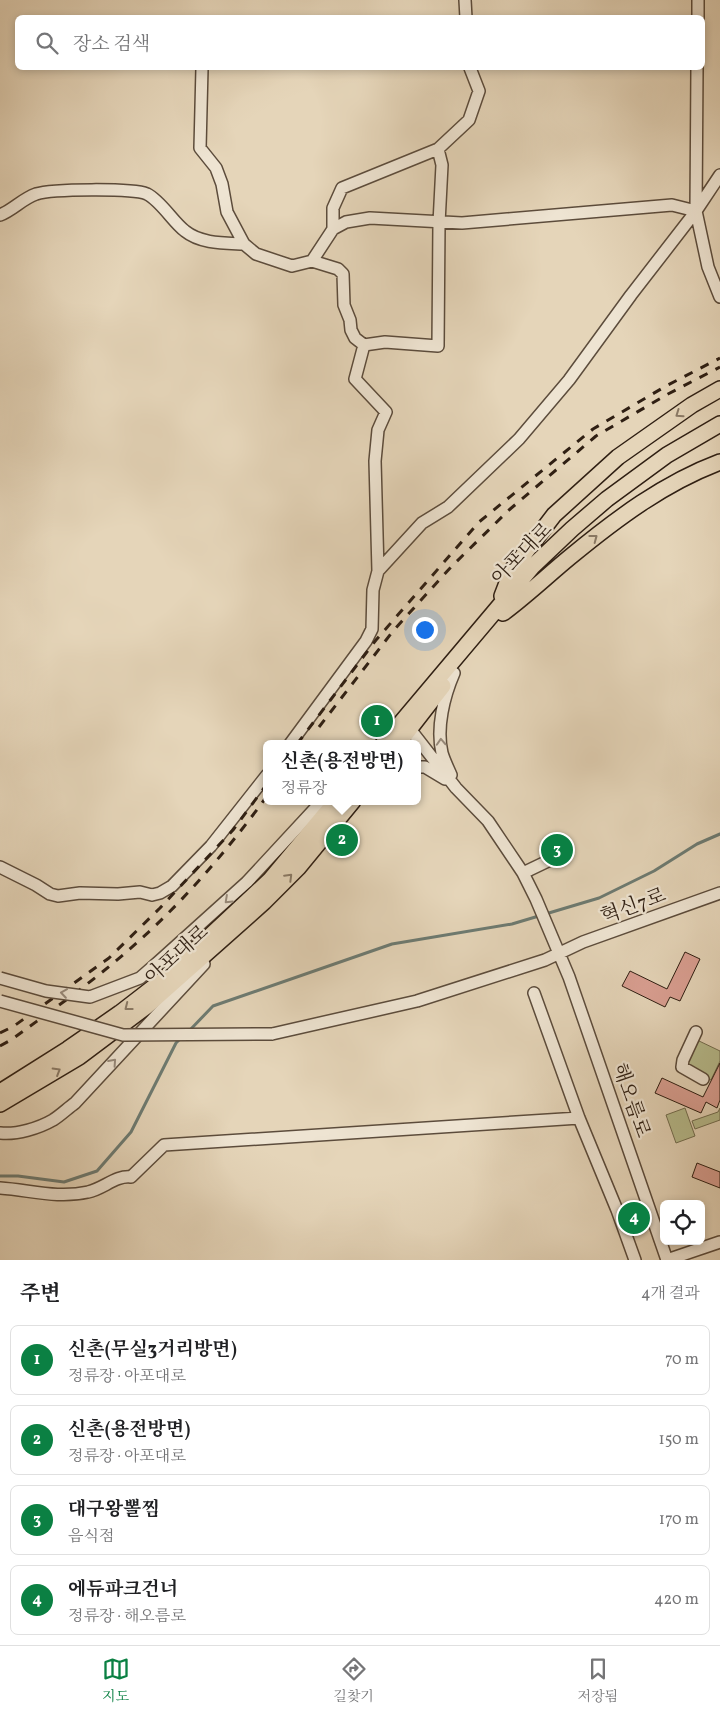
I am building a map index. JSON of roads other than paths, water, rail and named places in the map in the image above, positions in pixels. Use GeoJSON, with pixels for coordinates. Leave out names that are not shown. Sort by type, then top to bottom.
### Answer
{"type":"FeatureCollection","features":[{"type":"Feature","properties":{"kind":"main road"},"geometry":{"type":"LineString","coordinates":[[499,611],[512,570],[554,515],[618,457],[692,405],[720,389]]}},
{"type":"Feature","properties":{"kind":"main road","name":"아포대로"},"geometry":{"type":"LineString","coordinates":[[400,740],[406,724],[534,566],[572,529],[607,499],[667,455],[720,424]]}},
{"type":"Feature","properties":{"kind":"main road","name":"아포대로"},"geometry":{"type":"LineString","coordinates":[[388,740],[406,724],[454,673],[499,611],[577,536],[660,472],[720,435]]}},
{"type":"Feature","properties":{"kind":"main road"},"geometry":{"type":"LineString","coordinates":[[499,611],[519,601],[570,557],[652,495],[705,467],[720,462]]}},
{"type":"Feature","properties":{"kind":"main road","name":"아포대로"},"geometry":{"type":"LineString","coordinates":[[0,1092],[68,1049],[120,1013],[164,979],[270,880],[345,805]]}},
{"type":"Feature","properties":{"kind":"main road","name":"아포대로"},"geometry":{"type":"LineString","coordinates":[[0,1104],[79,1057],[124,1024],[170,986],[264,902],[298,868],[346,805]]}},
{"type":"Feature","properties":{"kind":"street"},"geometry":{"type":"LineString","coordinates":[[465,0],[466,15]]}},
{"type":"Feature","properties":{"kind":"street"},"geometry":{"type":"LineString","coordinates":[[698,0],[698,15]]}},
{"type":"Feature","properties":{"kind":"street"},"geometry":{"type":"LineString","coordinates":[[202,70],[200,148],[216,168],[222,184],[227,212],[244,244],[256,254],[292,266],[312,261],[338,269],[343,274],[344,305],[350,320],[351,330],[355,338],[364,345],[385,342],[438,346],[439,222],[442,165],[438,149]]}},
{"type":"Feature","properties":{"kind":"street"},"geometry":{"type":"LineString","coordinates":[[333,229],[333,208],[342,188],[438,149],[469,120],[479,91],[471,70]]}},
{"type":"Feature","properties":{"kind":"street"},"geometry":{"type":"LineString","coordinates":[[697,70],[696,211],[708,267],[720,297]]}},
{"type":"Feature","properties":{"kind":"street"},"geometry":{"type":"LineString","coordinates":[[378,571],[422,523],[448,507],[519,439],[569,380],[696,211],[720,176]]}},
{"type":"Feature","properties":{"kind":"street"},"geometry":{"type":"LineString","coordinates":[[0,215],[18,202],[37,194],[63,190],[125,191],[147,194],[166,210],[186,232],[210,242],[244,244]]}},
{"type":"Feature","properties":{"kind":"street"},"geometry":{"type":"LineString","coordinates":[[312,261],[333,229],[346,222],[370,218],[462,223],[672,205],[696,211]]}},
{"type":"Feature","properties":{"kind":"street"},"geometry":{"type":"LineString","coordinates":[[293,740],[366,641],[372,629],[373,590],[378,571],[374,460],[378,430],[386,412],[355,379],[364,345]]}},
{"type":"Feature","properties":{"kind":"street"},"geometry":{"type":"LineString","coordinates":[[454,673],[444,705],[441,721],[441,741],[442,753],[456,788]]}},
{"type":"Feature","properties":{"kind":"street"},"geometry":{"type":"LineString","coordinates":[[406,724],[418,740]]}},
{"type":"Feature","properties":{"kind":"street"},"geometry":{"type":"LineString","coordinates":[[421,743],[456,788]]}},
{"type":"Feature","properties":{"kind":"street"},"geometry":{"type":"LineString","coordinates":[[421,767],[425,767],[435,773],[456,788]]}},
{"type":"Feature","properties":{"kind":"street"},"geometry":{"type":"LineString","coordinates":[[0,866],[50,894],[58,896],[80,893],[118,894],[140,892],[152,895],[160,893],[172,886],[211,846],[263,780]]}},
{"type":"Feature","properties":{"kind":"street","name":"해오름로"},"geometry":{"type":"LineString","coordinates":[[456,788],[488,821],[523,873],[546,921],[560,953],[667,1260]]}},
{"type":"Feature","properties":{"kind":"street"},"geometry":{"type":"LineString","coordinates":[[0,978],[46,991],[90,997],[140,978],[247,882],[318,805]]}},
{"type":"Feature","properties":{"kind":"street"},"geometry":{"type":"LineString","coordinates":[[523,873],[550,860]]}},
{"type":"Feature","properties":{"kind":"street","name":"혁신7로"},"geometry":{"type":"LineString","coordinates":[[0,1001],[123,1035],[272,1034],[417,1001],[560,953],[583,942],[720,894]]}},
{"type":"Feature","properties":{"kind":"street"},"geometry":{"type":"LineString","coordinates":[[2,1134],[36,1128],[54,1120],[75,1102],[264,902]]}},
{"type":"Feature","properties":{"kind":"street"},"geometry":{"type":"LineString","coordinates":[[534,993],[579,1118],[617,1210],[635,1260]]}},
{"type":"Feature","properties":{"kind":"street"},"geometry":{"type":"LineString","coordinates":[[696,1032],[682,1060],[682,1067],[703,1079]]}},
{"type":"Feature","properties":{"kind":"street"},"geometry":{"type":"LineString","coordinates":[[0,1188],[60,1195],[94,1191],[116,1179],[131,1177],[164,1145],[579,1118]]}},
{"type":"Feature","properties":{"kind":"street"},"geometry":{"type":"LineString","coordinates":[[667,1260],[720,1242]]}},
{"type":"Feature","properties":{"kind":"waterway"},"geometry":{"type":"LineString","coordinates":[[189,1031],[213,1006],[392,944],[512,924],[599,898],[654,871],[697,844],[720,834]]}},
{"type":"Feature","properties":{"kind":"waterway"},"geometry":{"type":"LineString","coordinates":[[0,1176],[18,1176],[64,1182],[97,1171],[131,1132],[176,1043],[182,1037]]}},
{"type":"Feature","properties":{"kind":"railway"},"geometry":{"type":"LineString","coordinates":[[300,740],[376,640],[479,522],[593,429],[666,386],[720,358]]}},
{"type":"Feature","properties":{"kind":"railway"},"geometry":{"type":"LineString","coordinates":[[319,727],[393,631],[451,567],[509,510],[596,436],[668,394],[720,367]]}},
{"type":"Feature","properties":{"kind":"railway"},"geometry":{"type":"LineString","coordinates":[[0,1033],[14,1026],[109,958],[160,908],[233,830],[263,789]]}},
{"type":"Feature","properties":{"kind":"railway"},"geometry":{"type":"LineString","coordinates":[[0,1046],[88,984],[134,946],[214,864],[263,801]]}},
{"type":"Feature","properties":{"kind":"place","name":"신촌(무실3거리방면)"},"geometry":{"type":"Point","coordinates":[377,721]}},
{"type":"Feature","properties":{"kind":"place","name":"신촌(용전방면)"},"geometry":{"type":"Point","coordinates":[342,840]}},
{"type":"Feature","properties":{"kind":"place","name":"대구왕뽈찜"},"geometry":{"type":"Point","coordinates":[557,850]}},
{"type":"Feature","properties":{"kind":"place","name":"에듀파크건너"},"geometry":{"type":"Point","coordinates":[634,1218]}}]}
